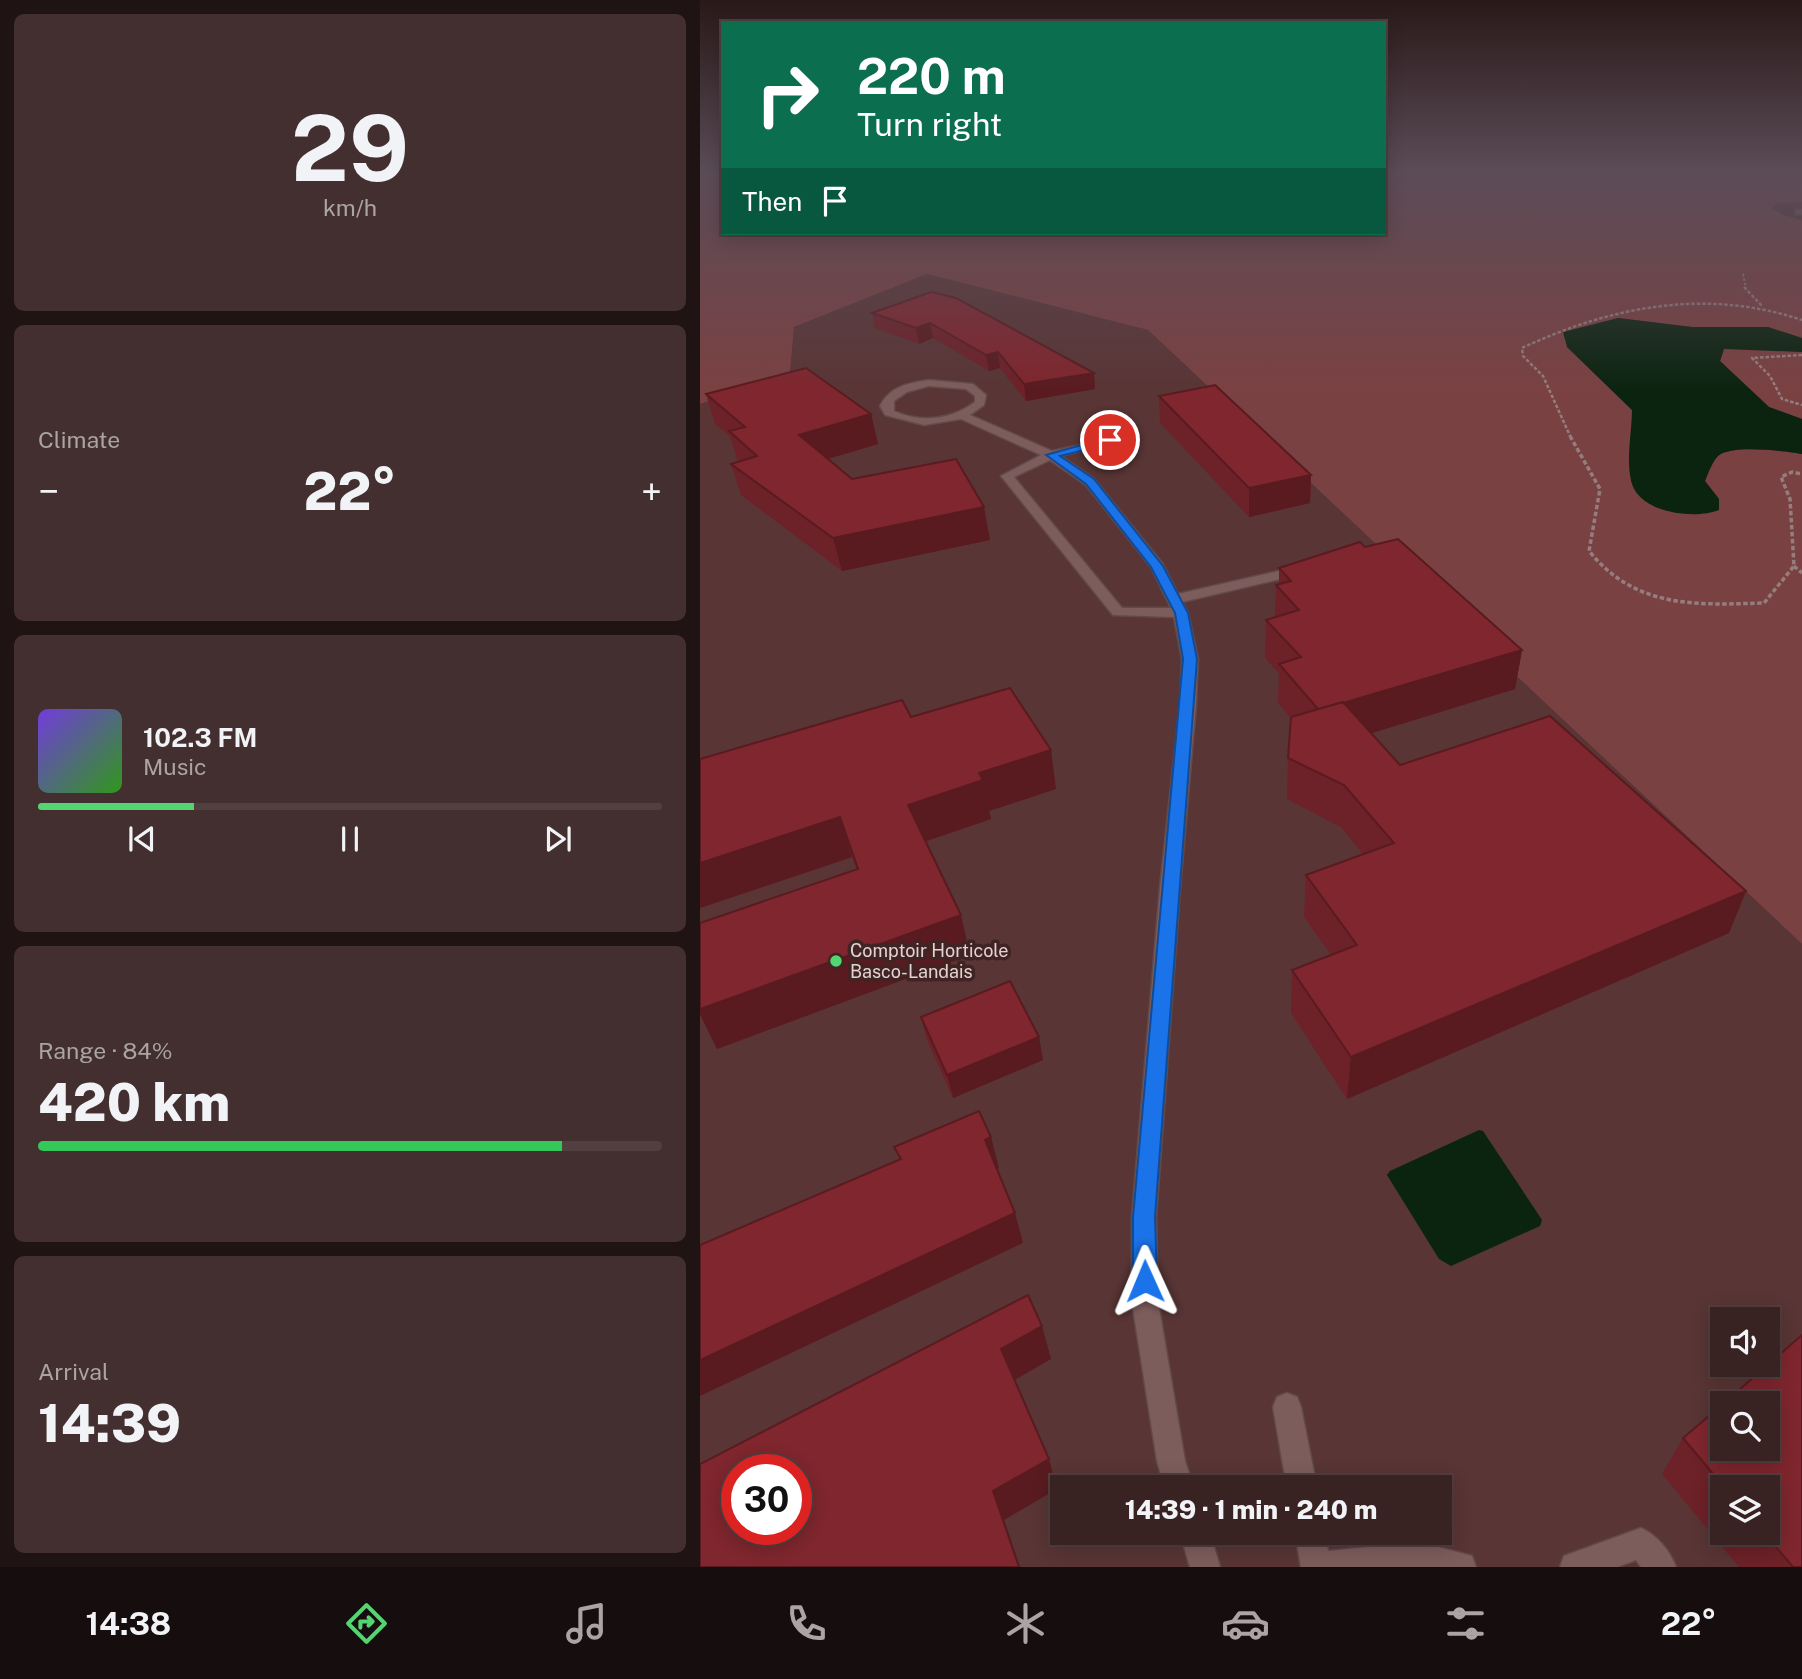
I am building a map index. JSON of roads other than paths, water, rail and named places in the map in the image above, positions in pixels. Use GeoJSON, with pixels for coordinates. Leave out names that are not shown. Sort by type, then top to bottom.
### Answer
{"type":"FeatureCollection","features":[{"type":"Feature","properties":{"kind":"street"},"geometry":{"type":"LineString","coordinates":[[962,415],[980,403],[981,395],[969,386],[948,382],[913,386],[896,393],[888,399],[886,406],[894,416],[913,421],[941,420],[962,415],[1051,455],[1090,482],[1157,566],[1178,606],[1190,659],[1144,1217],[1145,1302],[1171,1461],[1176,1475]]}},
{"type":"Feature","properties":{"kind":"street"},"geometry":{"type":"LineString","coordinates":[[1110,440],[1051,455],[1007,476],[1118,612],[1178,606],[1316,566]]}},
{"type":"Feature","properties":{"kind":"street"},"geometry":{"type":"LineString","coordinates":[[1287,1407],[1300,1475]]}},
{"type":"Feature","properties":{"kind":"street"},"geometry":{"type":"LineString","coordinates":[[1575,1567],[1642,1543],[1661,1567]]}},
{"type":"Feature","properties":{"kind":"street"},"geometry":{"type":"LineString","coordinates":[[1199,1545],[1205,1567]]}},
{"type":"Feature","properties":{"kind":"street"},"geometry":{"type":"LineString","coordinates":[[1312,1545],[1317,1567],[1419,1556],[1461,1567]]}},
{"type":"Feature","properties":{"kind":"place","name":"Comptoir Horticole Basco-Landais"},"geometry":{"type":"Point","coordinates":[836,961]}}]}
